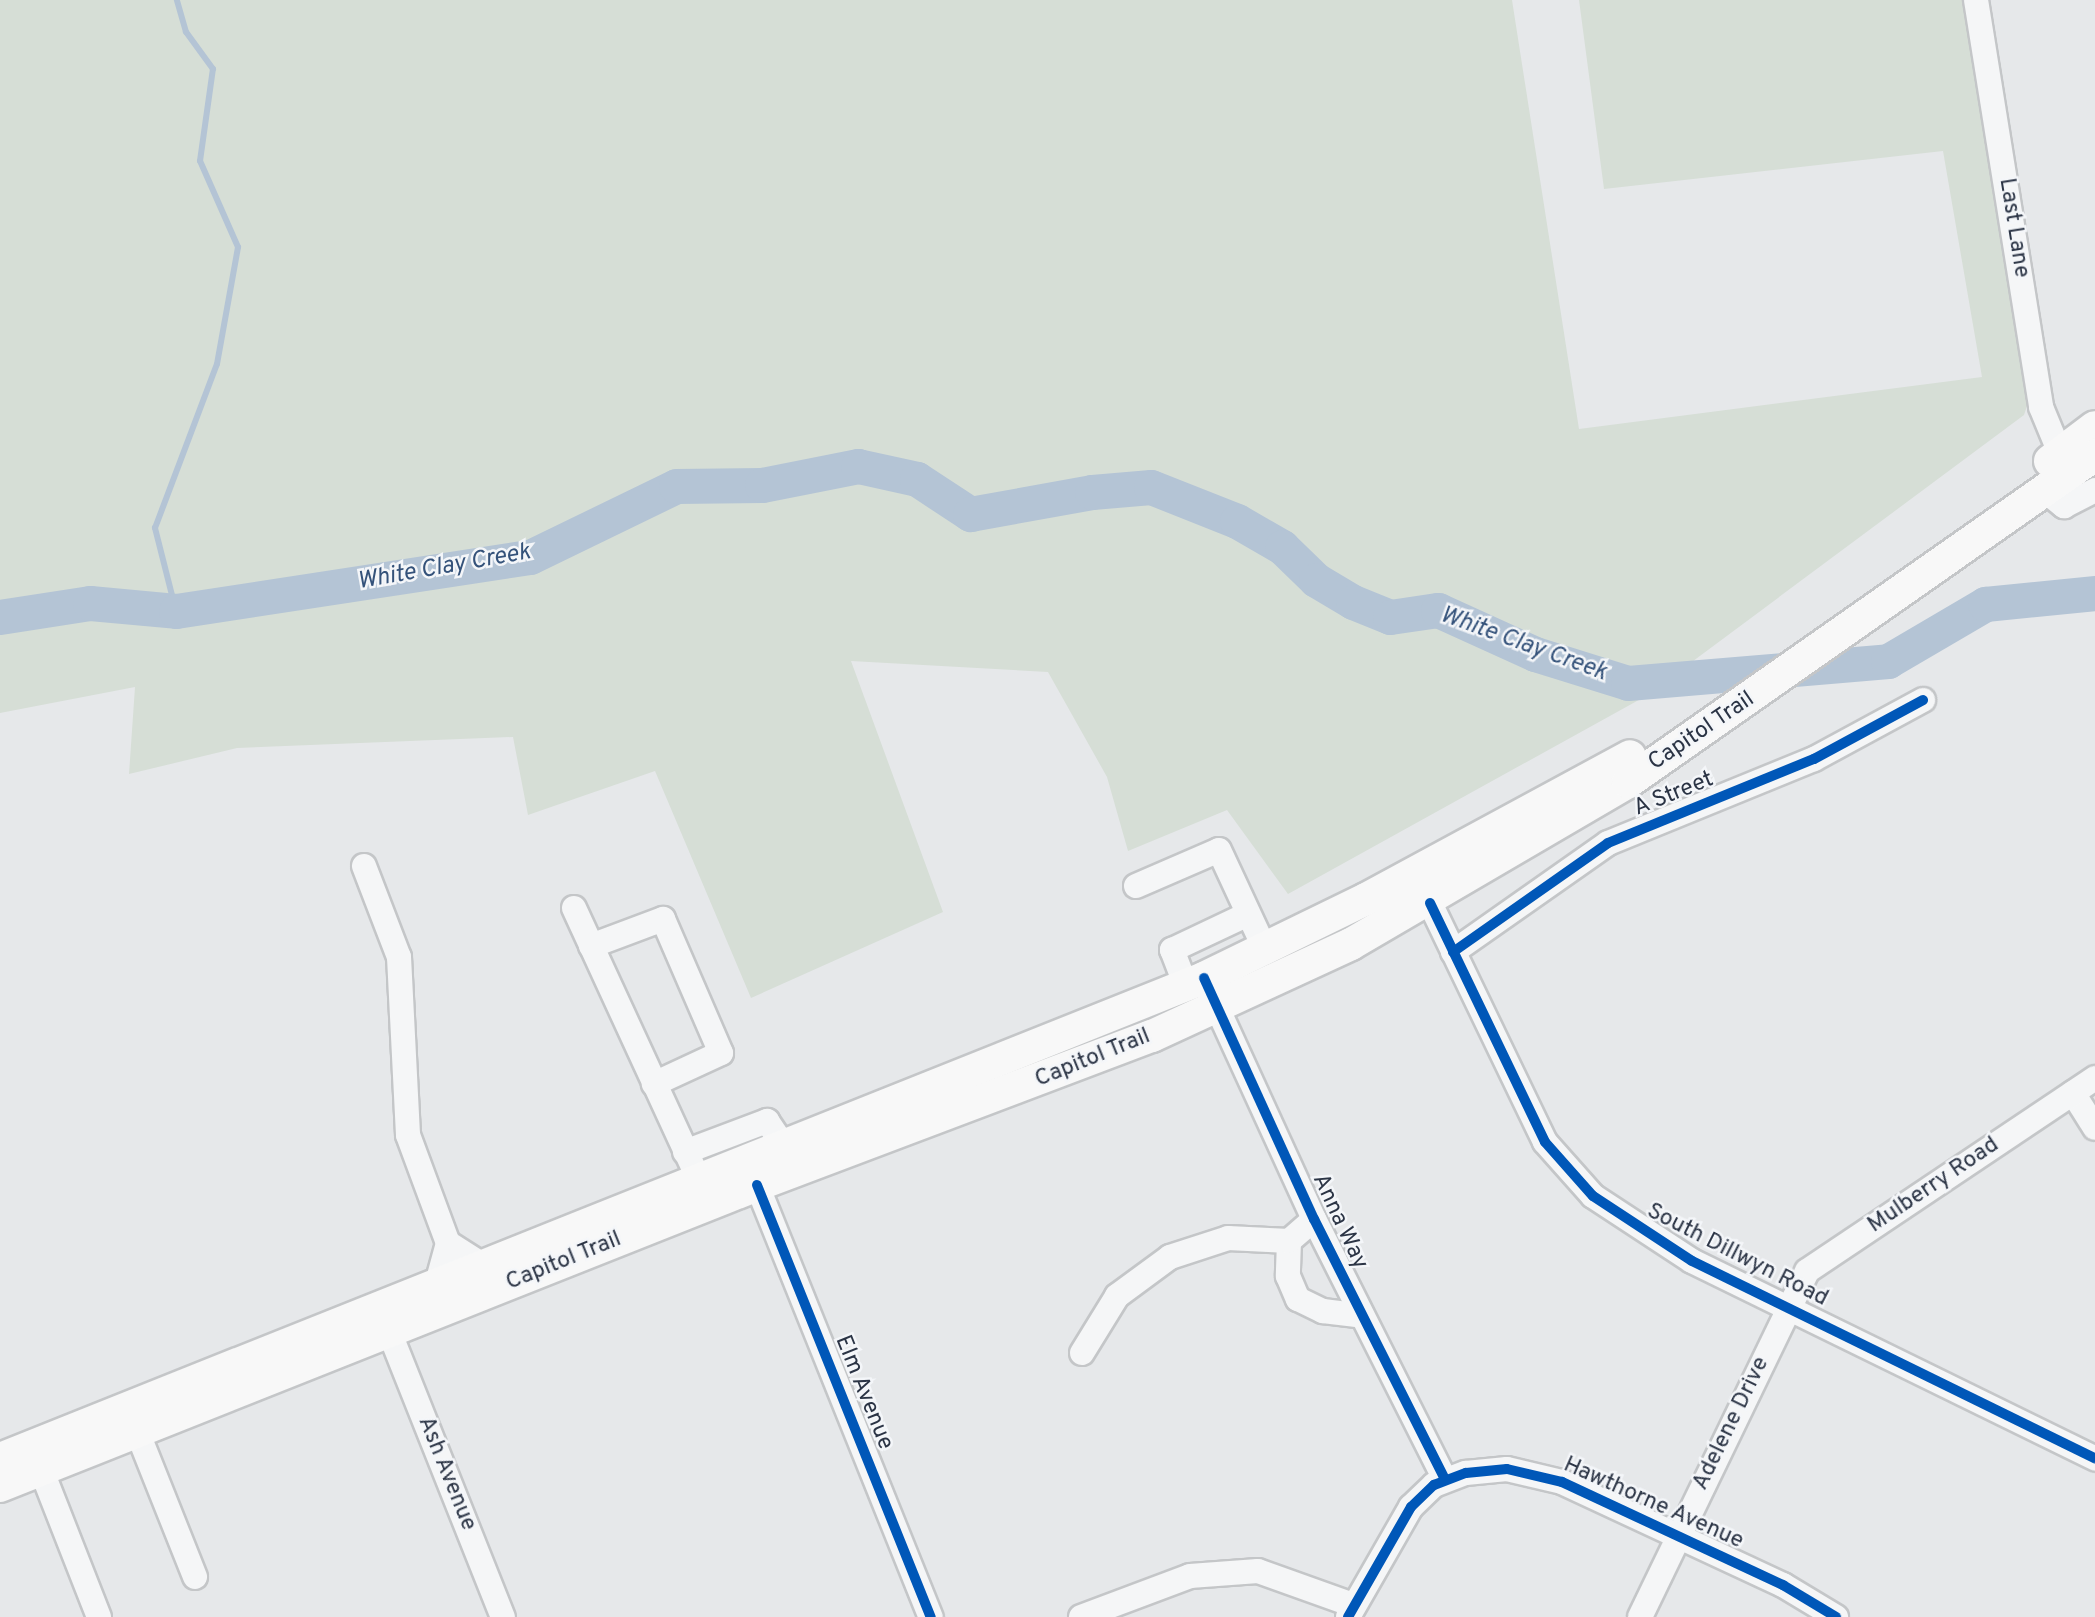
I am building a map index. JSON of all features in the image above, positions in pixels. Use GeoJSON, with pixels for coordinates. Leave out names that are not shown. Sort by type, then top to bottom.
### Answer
{"type":"FeatureCollection","features":[{"type":"Feature","properties":{"kind":"main road","name":"Capitol Trail"},"geometry":{"type":"LineString","coordinates":[[0,1486],[757,1185],[1218,1009],[1430,903],[1622,774],[2012,500],[2060,453],[2095,428]]}},
{"type":"Feature","properties":{"kind":"main road","name":"Capitol Trail"},"geometry":{"type":"LineString","coordinates":[[2012,500],[2044,490],[2095,455]]}},
{"type":"Feature","properties":{"kind":"main road","name":"Capitol Trail"},"geometry":{"type":"LineString","coordinates":[[0,1459],[785,1148],[1195,982],[1622,774]]}},
{"type":"Feature","properties":{"kind":"street","name":"Last Lane"},"geometry":{"type":"LineString","coordinates":[[1976,0],[2041,407],[2060,453]]}},
{"type":"Feature","properties":{"kind":"street"},"geometry":{"type":"LineString","coordinates":[[2044,490],[2064,506],[2095,491]]}},
{"type":"Feature","properties":{"kind":"street","name":"A Street"},"geometry":{"type":"LineString","coordinates":[[1453,952],[1608,843],[1814,759],[1923,700]]}},
{"type":"Feature","properties":{"kind":"street"},"geometry":{"type":"LineString","coordinates":[[1136,886],[1219,850],[1265,949]]}},
{"type":"Feature","properties":{"kind":"street"},"geometry":{"type":"LineString","coordinates":[[364,866],[399,957],[408,1135],[448,1244],[436,1287]]}},
{"type":"Feature","properties":{"kind":"street","name":"South Dillwyn Road"},"geometry":{"type":"LineString","coordinates":[[1430,903],[1528,1110],[1567,1170],[1653,1239],[2095,1458]]}},
{"type":"Feature","properties":{"kind":"street"},"geometry":{"type":"LineString","coordinates":[[574,908],[699,1182]]}},
{"type":"Feature","properties":{"kind":"street","name":"Anna Way"},"geometry":{"type":"LineString","coordinates":[[1248,914],[1172,950],[1218,1009],[1314,1219],[1445,1480]]}},
{"type":"Feature","properties":{"kind":"street"},"geometry":{"type":"LineString","coordinates":[[591,946],[663,919],[721,1052],[654,1084]]}},
{"type":"Feature","properties":{"kind":"street","name":"Mulberry Road"},"geometry":{"type":"LineString","coordinates":[[1787,1307],[1807,1271],[2095,1078]]}},
{"type":"Feature","properties":{"kind":"street"},"geometry":{"type":"LineString","coordinates":[[2073,1093],[2095,1128]]}},
{"type":"Feature","properties":{"kind":"street"},"geometry":{"type":"LineString","coordinates":[[685,1152],[767,1121],[785,1148]]}},
{"type":"Feature","properties":{"kind":"street","name":"Elm Avenue"},"geometry":{"type":"LineString","coordinates":[[757,1185],[931,1617]]}},
{"type":"Feature","properties":{"kind":"street"},"geometry":{"type":"LineString","coordinates":[[1082,1353],[1117,1296],[1170,1257],[1228,1238],[1289,1241],[1314,1219]]}},
{"type":"Feature","properties":{"kind":"street"},"geometry":{"type":"LineString","coordinates":[[1289,1241],[1288,1276],[1298,1299],[1323,1311],[1361,1316]]}},
{"type":"Feature","properties":{"kind":"street"},"geometry":{"type":"LineString","coordinates":[[448,1244],[486,1267]]}},
{"type":"Feature","properties":{"kind":"street","name":"Adelene Drive"},"geometry":{"type":"LineString","coordinates":[[1640,1617],[1787,1307]]}},
{"type":"Feature","properties":{"kind":"street","name":"Ash Avenue"},"geometry":{"type":"LineString","coordinates":[[388,1331],[503,1617]]}},
{"type":"Feature","properties":{"kind":"street"},"geometry":{"type":"LineString","coordinates":[[137,1431],[195,1577]]}},
{"type":"Feature","properties":{"kind":"street"},"geometry":{"type":"LineString","coordinates":[[41,1469],[99,1617]]}},
{"type":"Feature","properties":{"kind":"street","name":"Hawthorne Avenue"},"geometry":{"type":"LineString","coordinates":[[1351,1611],[1411,1507],[1445,1480],[1507,1469],[1562,1482],[1677,1540],[1783,1585],[1836,1617]]}},
{"type":"Feature","properties":{"kind":"street"},"geometry":{"type":"LineString","coordinates":[[1081,1617],[1190,1576],[1258,1571],[1351,1611]]}},
{"type":"Feature","properties":{"kind":"shaded area"},"geometry":{"type":"Polygon","coordinates":[[[0,0],[1512,0],[1579,429],[1982,377],[1943,151],[1604,189],[1579,0],[1968,0],[2034,385],[2024,415],[1646,696],[1288,894],[1227,810],[1128,851],[1107,777],[1048,672],[851,661],[943,912],[751,998],[655,771],[528,815],[513,737],[237,748],[129,774],[135,687],[0,713],[0,0]]]}},
{"type":"Feature","properties":{"kind":"waterway"},"geometry":{"type":"LineString","coordinates":[[176,611],[155,528],[217,364],[238,247],[200,161],[213,69],[186,32],[177,0]]}},
{"type":"Feature","properties":{"kind":"waterway","name":"White Clay Creek"},"geometry":{"type":"LineString","coordinates":[[0,617],[90,603],[176,611],[530,557],[676,486],[762,485],[858,466],[917,479],[970,514],[1092,492],[1151,487],[1237,521],[1282,547],[1316,580],[1353,602],[1390,617],[1438,610],[1535,654],[1628,683],[1888,661],[1985,604],[2095,593]]}},
{"type":"Feature","properties":{"kind":"cycle path"},"geometry":{"type":"LineString","coordinates":[[1453,952],[1608,843],[1814,759],[1923,700]]}},
{"type":"Feature","properties":{"kind":"cycle path"},"geometry":{"type":"LineString","coordinates":[[1430,903],[1545,1142],[1593,1196],[1692,1261],[2095,1458]]}},
{"type":"Feature","properties":{"kind":"cycle path"},"geometry":{"type":"LineString","coordinates":[[1204,978],[1314,1219],[1445,1480]]}},
{"type":"Feature","properties":{"kind":"cycle path"},"geometry":{"type":"LineString","coordinates":[[757,1185],[931,1617]]}},
{"type":"Feature","properties":{"kind":"cycle path"},"geometry":{"type":"LineString","coordinates":[[1348,1617],[1411,1507],[1434,1485],[1466,1473],[1507,1469],[1562,1482],[1783,1585],[1836,1617]]}}]}
